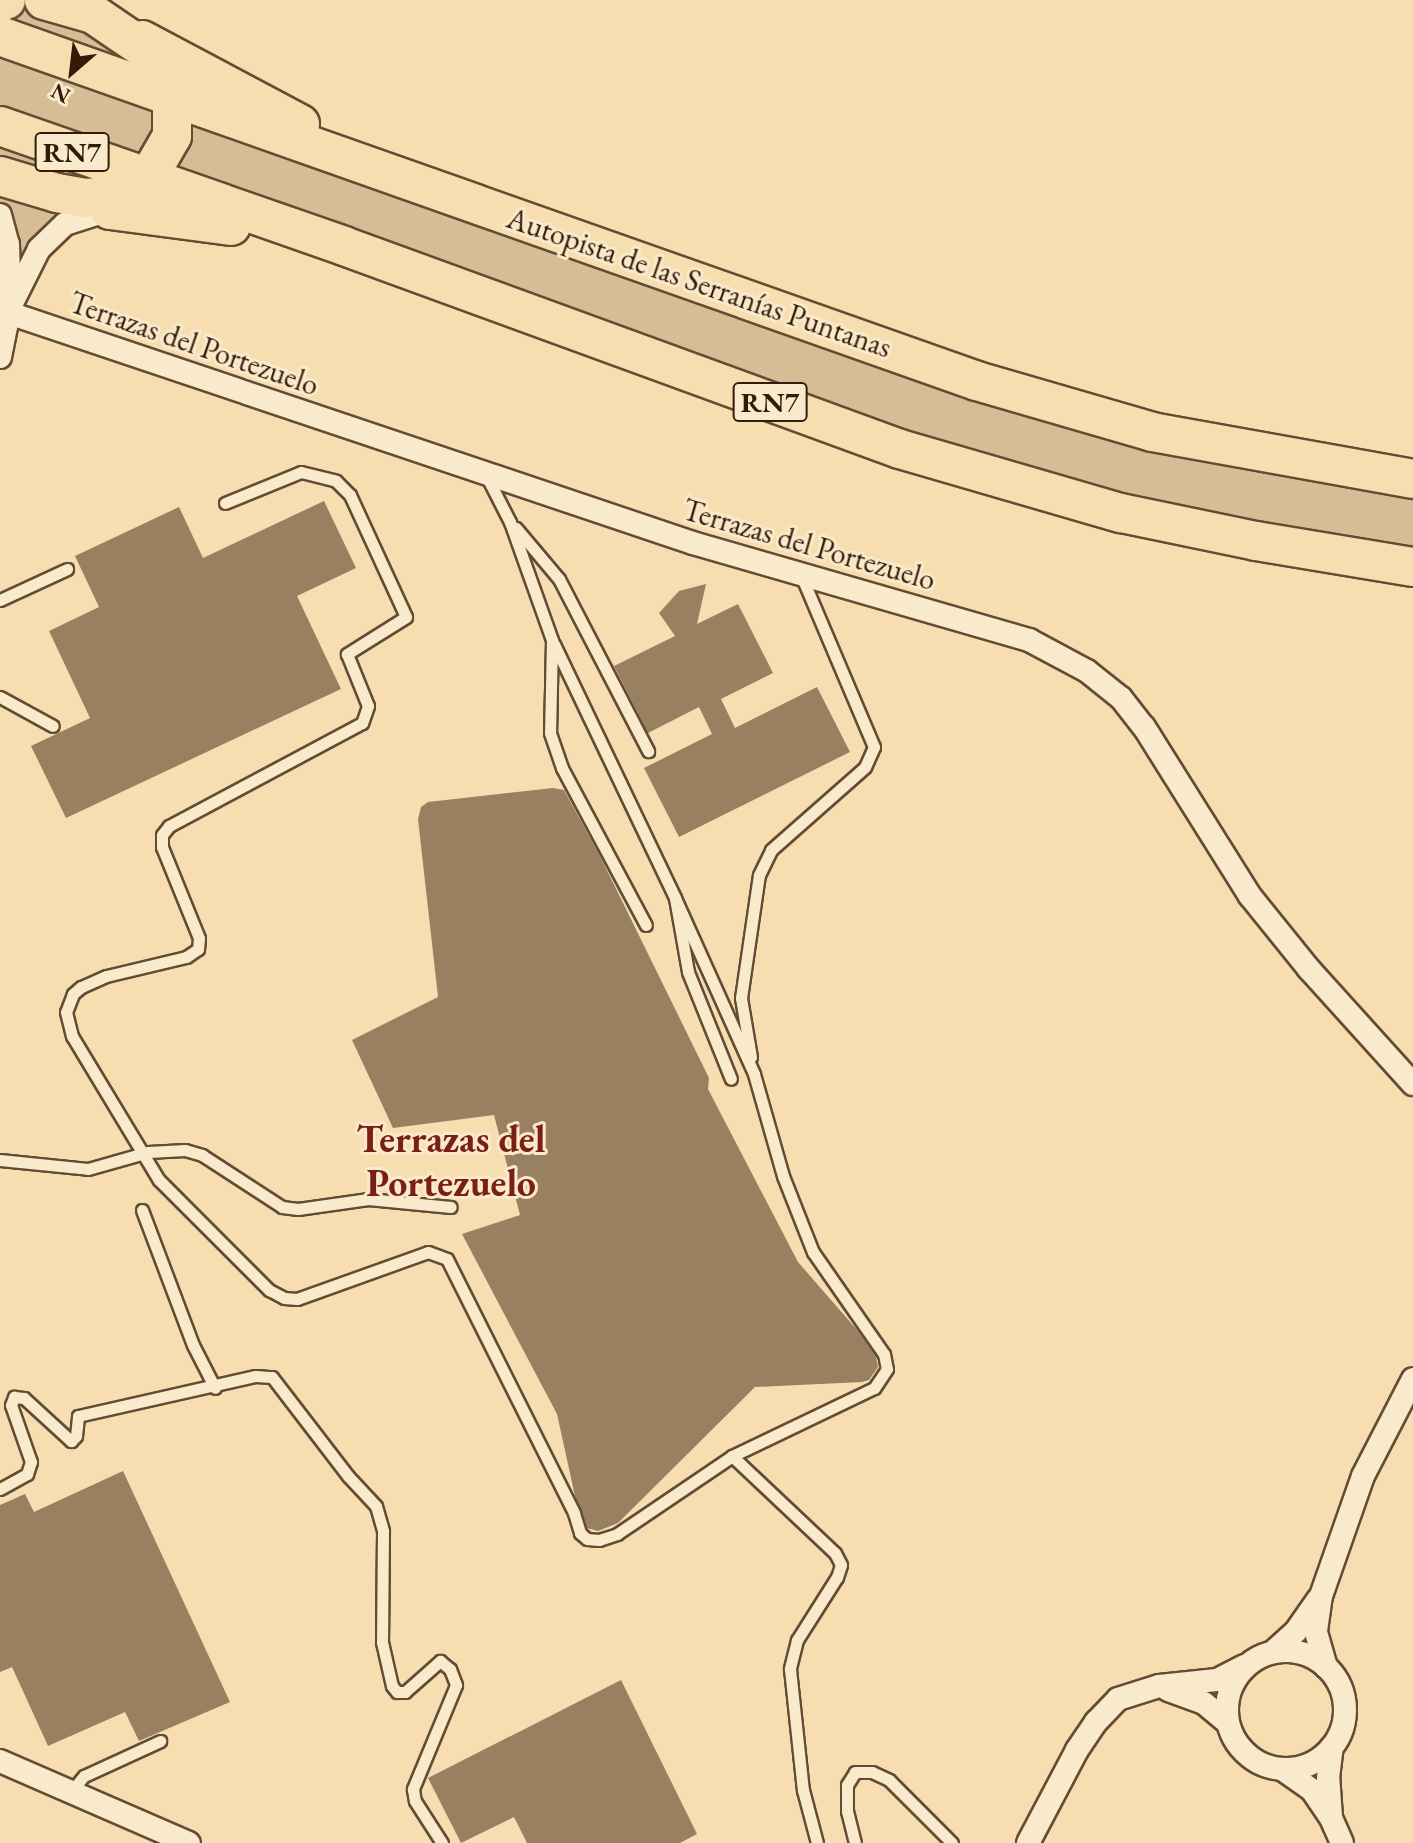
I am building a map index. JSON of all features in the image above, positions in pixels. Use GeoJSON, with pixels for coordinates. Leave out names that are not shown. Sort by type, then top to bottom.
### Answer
{"type":"FeatureCollection","features":[{"type":"Feature","properties":{"kind":"highway"},"geometry":{"type":"LineString","coordinates":[[48,1],[114,25],[242,91],[390,174]]}},
{"type":"Feature","properties":{"kind":"highway"},"geometry":{"type":"LineString","coordinates":[[109,203],[144,177],[169,147],[174,124],[172,97],[149,52],[114,25]]}},
{"type":"Feature","properties":{"kind":"highway","name":"Autopista de las Serranías Puntanas"},"geometry":{"type":"LineString","coordinates":[[0,36],[977,381],[1095,417],[1211,444],[1413,479]]}},
{"type":"Feature","properties":{"kind":"highway","name":"RN7"},"geometry":{"type":"LineString","coordinates":[[0,126],[344,246],[944,463],[1121,513],[1298,549],[1413,567]]}},
{"type":"Feature","properties":{"kind":"highway"},"geometry":{"type":"LineString","coordinates":[[0,176],[57,193],[344,246]]}},
{"type":"Feature","properties":{"kind":"street"},"geometry":{"type":"LineString","coordinates":[[0,357],[10,310],[39,249],[55,231],[109,203]]}},
{"type":"Feature","properties":{"kind":"street"},"geometry":{"type":"LineString","coordinates":[[0,215],[8,244],[10,310]]}},
{"type":"Feature","properties":{"kind":"street","name":"Terrazas del Portezuelo"},"geometry":{"type":"LineString","coordinates":[[10,310],[487,477],[801,574],[1029,640],[1087,671],[1121,698],[1193,801],[1250,896],[1309,969],[1413,1084]]}},
{"type":"Feature","properties":{"kind":"street"},"geometry":{"type":"LineString","coordinates":[[1331,1818],[1328,1778],[1332,1747],[1345,1715],[1341,1689],[1326,1667],[1316,1631],[1321,1596],[1363,1476],[1413,1379]]}},
{"type":"Feature","properties":{"kind":"street"},"geometry":{"type":"LineString","coordinates":[[1028,1843],[1096,1722],[1118,1699],[1159,1686],[1217,1680],[1273,1652],[1296,1631],[1321,1596]]}},
{"type":"Feature","properties":{"kind":"street"},"geometry":{"type":"LineString","coordinates":[[1273,1652],[1311,1656],[1326,1667]]}},
{"type":"Feature","properties":{"kind":"street"},"geometry":{"type":"LineString","coordinates":[[1249,1663],[1229,1690],[1228,1723],[1235,1741],[1247,1755],[1263,1765],[1282,1769],[1301,1767],[1318,1760],[1332,1747]]}},
{"type":"Feature","properties":{"kind":"street"},"geometry":{"type":"LineString","coordinates":[[1159,1686],[1204,1703],[1228,1723]]}},
{"type":"Feature","properties":{"kind":"street"},"geometry":{"type":"LineString","coordinates":[[0,1761],[70,1794],[189,1843]]}},
{"type":"Feature","properties":{"kind":"street"},"geometry":{"type":"LineString","coordinates":[[1282,1769],[1312,1790],[1331,1818],[1342,1843]]}},
{"type":"Feature","properties":{"kind":"lane"},"geometry":{"type":"LineString","coordinates":[[225,503],[301,472],[336,481],[350,495],[406,617],[347,654],[368,706],[362,723],[169,826],[162,835],[162,847],[199,938],[198,949],[186,957],[92,980],[69,1001],[66,1012],[72,1036],[159,1180],[269,1290],[284,1298],[297,1299],[428,1252],[439,1253],[447,1259],[574,1513],[580,1533],[587,1539],[599,1540],[617,1534],[732,1456],[874,1388],[887,1369],[884,1354],[813,1252],[783,1176],[754,1074],[741,998],[759,875],[771,850],[865,767],[874,747],[801,574]]}},
{"type":"Feature","properties":{"kind":"lane"},"geometry":{"type":"LineString","coordinates":[[487,477],[510,522],[552,640],[675,898],[754,1074]]}},
{"type":"Feature","properties":{"kind":"lane"},"geometry":{"type":"LineString","coordinates":[[510,522],[559,579],[648,751]]}},
{"type":"Feature","properties":{"kind":"lane"},"geometry":{"type":"LineString","coordinates":[[0,600],[67,569]]}},
{"type":"Feature","properties":{"kind":"lane"},"geometry":{"type":"LineString","coordinates":[[552,640],[550,733],[562,768],[646,925]]}},
{"type":"Feature","properties":{"kind":"lane"},"geometry":{"type":"LineString","coordinates":[[0,697],[53,726]]}},
{"type":"Feature","properties":{"kind":"lane"},"geometry":{"type":"LineString","coordinates":[[675,898],[688,972],[731,1079]]}},
{"type":"Feature","properties":{"kind":"lane"},"geometry":{"type":"LineString","coordinates":[[0,1160],[88,1169],[142,1154],[185,1150],[202,1155],[282,1207],[298,1209],[368,1199],[451,1207]]}},
{"type":"Feature","properties":{"kind":"lane"},"geometry":{"type":"LineString","coordinates":[[142,1210],[193,1345],[215,1388]]}},
{"type":"Feature","properties":{"kind":"lane"},"geometry":{"type":"LineString","coordinates":[[0,1489],[27,1474],[31,1462],[11,1405],[14,1397],[24,1398],[71,1441],[76,1436],[78,1416],[215,1388],[256,1376],[272,1377],[348,1476],[376,1506],[383,1531],[382,1642],[392,1686],[397,1692],[405,1692],[440,1661],[450,1669],[456,1685],[413,1789],[415,1801],[442,1843]]}},
{"type":"Feature","properties":{"kind":"lane"},"geometry":{"type":"LineString","coordinates":[[732,1456],[835,1553],[841,1565],[797,1640],[790,1669],[803,1790],[817,1843]]}},
{"type":"Feature","properties":{"kind":"lane"},"geometry":{"type":"LineString","coordinates":[[70,1794],[84,1776],[160,1741]]}},
{"type":"Feature","properties":{"kind":"lane"},"geometry":{"type":"LineString","coordinates":[[855,1843],[847,1811],[847,1785],[855,1772],[872,1772],[889,1780],[952,1843]]}},
{"type":"Feature","properties":{"kind":"shaded area"},"geometry":{"type":"Polygon","coordinates":[[[9,13],[64,14],[153,76],[0,23],[9,13]]]}},
{"type":"Feature","properties":{"kind":"shaded area"},"geometry":{"type":"Polygon","coordinates":[[[0,46],[161,103],[148,160],[0,115],[0,46]]]}},
{"type":"Feature","properties":{"kind":"shaded area"},"geometry":{"type":"Polygon","coordinates":[[[198,116],[831,346],[1413,492],[1413,555],[1239,522],[1051,478],[837,407],[176,175],[198,116]]]}},
{"type":"Feature","properties":{"kind":"shaded area"},"geometry":{"type":"Polygon","coordinates":[[[0,139],[114,180],[106,185],[0,166],[0,139]]]}},
{"type":"Feature","properties":{"kind":"shaded area"},"geometry":{"type":"Polygon","coordinates":[[[0,187],[84,206],[25,264],[13,260],[0,203],[0,187]]]}},
{"type":"Feature","properties":{"kind":"building"},"geometry":{"type":"Polygon","coordinates":[[[324,501],[356,568],[297,596],[341,689],[66,818],[31,746],[90,718],[49,631],[99,607],[75,556],[179,507],[203,558],[324,501]]]}},
{"type":"Feature","properties":{"kind":"building"},"geometry":{"type":"Polygon","coordinates":[[[706,584],[697,624],[738,604],[773,673],[721,699],[735,728],[817,687],[850,752],[679,837],[644,768],[712,734],[699,707],[648,733],[614,666],[675,636],[659,613],[679,591],[706,584]]]}},
{"type":"Feature","properties":{"kind":"building"},"geometry":{"type":"Polygon","coordinates":[[[553,788],[564,790],[600,856],[709,1078],[708,1089],[798,1262],[858,1331],[876,1357],[878,1367],[869,1380],[862,1382],[755,1387],[618,1523],[598,1531],[587,1528],[575,1496],[557,1414],[462,1234],[520,1215],[494,1115],[393,1128],[352,1040],[438,997],[418,819],[421,807],[428,802],[553,788]]]}},
{"type":"Feature","properties":{"kind":"building"},"geometry":{"type":"Polygon","coordinates":[[[123,1471],[230,1702],[139,1741],[125,1712],[48,1746],[12,1667],[0,1672],[0,1505],[25,1494],[34,1512],[123,1471]]]}},
{"type":"Feature","properties":{"kind":"building"},"geometry":{"type":"Polygon","coordinates":[[[621,1680],[697,1834],[680,1843],[527,1843],[514,1817],[461,1843],[428,1778],[621,1680]]]}},
{"type":"Feature","properties":{"kind":"district","name":"Terrazas del Portezuelo"},"geometry":{"type":"Point","coordinates":[451,1161]}}]}
